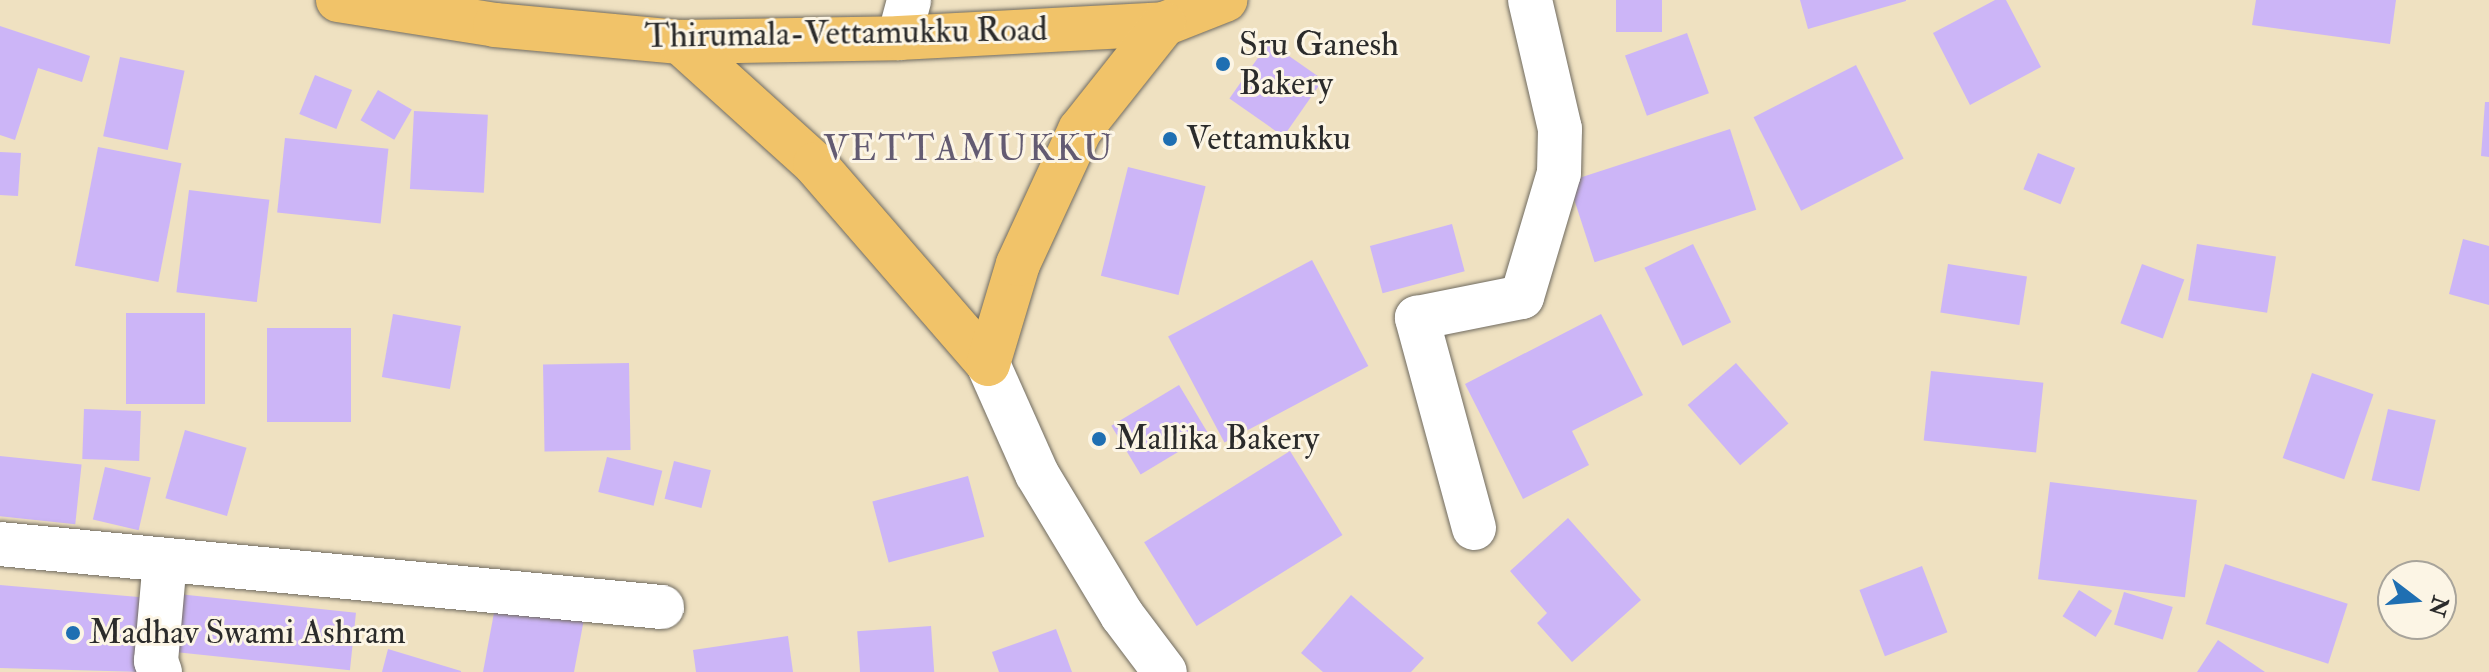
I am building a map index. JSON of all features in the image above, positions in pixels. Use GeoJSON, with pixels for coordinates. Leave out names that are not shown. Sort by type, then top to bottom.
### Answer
{"type":"FeatureCollection","features":[{"type":"Feature","properties":{"kind":"main road","name":"Thirumala-Vettamukku Road"},"geometry":{"type":"LineString","coordinates":[[338,0],[495,25],[680,42],[904,19],[1164,24]]}},
{"type":"Feature","properties":{"kind":"main road"},"geometry":{"type":"LineString","coordinates":[[988,364],[1018,264],[1080,130],[1164,24],[1225,0]]}},
{"type":"Feature","properties":{"kind":"main road"},"geometry":{"type":"LineString","coordinates":[[680,42],[825,175],[988,364]]}},
{"type":"Feature","properties":{"kind":"street"},"geometry":{"type":"LineString","coordinates":[[1474,528],[1417,318],[1522,297],[1559,173],[1560,129],[1530,0]]}},
{"type":"Feature","properties":{"kind":"street"},"geometry":{"type":"LineString","coordinates":[[988,364],[1037,474],[1122,615],[1165,672]]}},
{"type":"Feature","properties":{"kind":"street"},"geometry":{"type":"LineString","coordinates":[[0,544],[662,607]]}},
{"type":"Feature","properties":{"kind":"street"},"geometry":{"type":"LineString","coordinates":[[160,672],[156,661],[165,560]]}},
{"type":"Feature","properties":{"kind":"building"},"geometry":{"type":"Polygon","coordinates":[[[1616,0],[1662,0],[1662,32],[1616,32],[1616,0]]]}},
{"type":"Feature","properties":{"kind":"building"},"geometry":{"type":"Polygon","coordinates":[[[1800,0],[1906,0],[1906,1],[1808,29],[1800,0]]]}},
{"type":"Feature","properties":{"kind":"building"},"geometry":{"type":"Polygon","coordinates":[[[1995,0],[2006,0],[2041,67],[1970,105],[1933,33],[1995,0]]]}},
{"type":"Feature","properties":{"kind":"building"},"geometry":{"type":"Polygon","coordinates":[[[2256,0],[2396,0],[2390,44],[2252,25],[2256,0]]]}},
{"type":"Feature","properties":{"kind":"building"},"geometry":{"type":"Polygon","coordinates":[[[0,26],[90,56],[82,82],[38,68],[15,140],[0,135],[0,26]]]}},
{"type":"Feature","properties":{"kind":"building"},"geometry":{"type":"Polygon","coordinates":[[[1687,33],[1709,93],[1647,116],[1625,56],[1687,33]]]}},
{"type":"Feature","properties":{"kind":"building"},"geometry":{"type":"Polygon","coordinates":[[[1269,42],[1323,80],[1283,136],[1229,99],[1269,42]]]}},
{"type":"Feature","properties":{"kind":"building"},"geometry":{"type":"Polygon","coordinates":[[[120,57],[185,71],[168,150],[103,136],[120,57]]]}},
{"type":"Feature","properties":{"kind":"building"},"geometry":{"type":"Polygon","coordinates":[[[1856,65],[1904,159],[1801,211],[1754,117],[1856,65]]]}},
{"type":"Feature","properties":{"kind":"building"},"geometry":{"type":"Polygon","coordinates":[[[315,75],[352,90],[336,129],[299,114],[315,75]]]}},
{"type":"Feature","properties":{"kind":"building"},"geometry":{"type":"Polygon","coordinates":[[[378,90],[412,110],[394,140],[360,120],[378,90]]]}},
{"type":"Feature","properties":{"kind":"building"},"geometry":{"type":"Polygon","coordinates":[[[2485,102],[2489,102],[2489,157],[2481,156],[2485,102]]]}},
{"type":"Feature","properties":{"kind":"building"},"geometry":{"type":"Polygon","coordinates":[[[414,111],[488,115],[484,193],[410,189],[414,111]]]}},
{"type":"Feature","properties":{"kind":"building"},"geometry":{"type":"Polygon","coordinates":[[[1730,129],[1756,210],[1595,262],[1568,182],[1730,129]]]}},
{"type":"Feature","properties":{"kind":"building"},"geometry":{"type":"Polygon","coordinates":[[[285,138],[388,149],[381,223],[277,213],[285,138]]]}},
{"type":"Feature","properties":{"kind":"building"},"geometry":{"type":"Polygon","coordinates":[[[98,147],[181,163],[158,282],[75,266],[98,147]]]}},
{"type":"Feature","properties":{"kind":"building"},"geometry":{"type":"Polygon","coordinates":[[[0,152],[21,153],[18,196],[0,195],[0,152]]]}},
{"type":"Feature","properties":{"kind":"building"},"geometry":{"type":"Polygon","coordinates":[[[2038,153],[2075,168],[2060,204],[2023,189],[2038,153]]]}},
{"type":"Feature","properties":{"kind":"building"},"geometry":{"type":"Polygon","coordinates":[[[1128,167],[1206,186],[1179,295],[1101,276],[1128,167]]]}},
{"type":"Feature","properties":{"kind":"building"},"geometry":{"type":"Polygon","coordinates":[[[189,190],[269,200],[257,302],[176,292],[189,190]]]}},
{"type":"Feature","properties":{"kind":"building"},"geometry":{"type":"Polygon","coordinates":[[[1452,224],[1465,271],[1383,293],[1370,246],[1452,224]]]}},
{"type":"Feature","properties":{"kind":"building"},"geometry":{"type":"Polygon","coordinates":[[[2463,239],[2489,246],[2489,305],[2449,294],[2463,239]]]}},
{"type":"Feature","properties":{"kind":"building"},"geometry":{"type":"Polygon","coordinates":[[[1693,244],[1731,322],[1683,346],[1644,268],[1693,244]]]}},
{"type":"Feature","properties":{"kind":"building"},"geometry":{"type":"Polygon","coordinates":[[[2197,244],[2276,257],[2267,313],[2188,300],[2197,244]]]}},
{"type":"Feature","properties":{"kind":"building"},"geometry":{"type":"Polygon","coordinates":[[[1312,260],[1368,366],[1224,442],[1168,337],[1312,260]]]}},
{"type":"Feature","properties":{"kind":"building"},"geometry":{"type":"Polygon","coordinates":[[[1948,264],[2027,277],[2019,325],[1940,312],[1948,264]]]}},
{"type":"Feature","properties":{"kind":"building"},"geometry":{"type":"Polygon","coordinates":[[[2142,264],[2184,279],[2163,339],[2120,323],[2142,264]]]}},
{"type":"Feature","properties":{"kind":"building"},"geometry":{"type":"Polygon","coordinates":[[[126,313],[205,313],[205,404],[126,404],[126,313]]]}},
{"type":"Feature","properties":{"kind":"building"},"geometry":{"type":"Polygon","coordinates":[[[393,314],[461,326],[450,389],[382,377],[393,314]]]}},
{"type":"Feature","properties":{"kind":"building"},"geometry":{"type":"Polygon","coordinates":[[[1601,314],[1643,395],[1572,431],[1589,465],[1523,499],[1465,384],[1601,314]]]}},
{"type":"Feature","properties":{"kind":"building"},"geometry":{"type":"Polygon","coordinates":[[[267,328],[351,328],[351,422],[267,422],[267,328]]]}},
{"type":"Feature","properties":{"kind":"building"},"geometry":{"type":"Polygon","coordinates":[[[629,363],[631,450],[545,451],[543,365],[629,363]]]}},
{"type":"Feature","properties":{"kind":"building"},"geometry":{"type":"Polygon","coordinates":[[[1736,363],[1788,423],[1740,465],[1688,405],[1736,363]]]}},
{"type":"Feature","properties":{"kind":"building"},"geometry":{"type":"Polygon","coordinates":[[[1931,371],[2043,383],[2036,452],[1924,441],[1931,371]]]}},
{"type":"Feature","properties":{"kind":"building"},"geometry":{"type":"Polygon","coordinates":[[[2312,373],[2373,394],[2344,479],[2283,458],[2312,373]]]}},
{"type":"Feature","properties":{"kind":"building"},"geometry":{"type":"Polygon","coordinates":[[[1179,385],[1208,434],[1141,475],[1111,426],[1179,385]]]}},
{"type":"Feature","properties":{"kind":"building"},"geometry":{"type":"Polygon","coordinates":[[[84,409],[141,411],[139,461],[82,459],[84,409]]]}},
{"type":"Feature","properties":{"kind":"building"},"geometry":{"type":"Polygon","coordinates":[[[2388,409],[2436,420],[2419,491],[2372,480],[2388,409]]]}},
{"type":"Feature","properties":{"kind":"building"},"geometry":{"type":"Polygon","coordinates":[[[185,430],[247,448],[227,516],[165,498],[185,430]]]}},
{"type":"Feature","properties":{"kind":"building"},"geometry":{"type":"Polygon","coordinates":[[[1290,451],[1342,535],[1197,626],[1144,542],[1290,451]]]}},
{"type":"Feature","properties":{"kind":"building"},"geometry":{"type":"Polygon","coordinates":[[[0,456],[82,465],[75,524],[0,516],[0,456]]]}},
{"type":"Feature","properties":{"kind":"building"},"geometry":{"type":"Polygon","coordinates":[[[607,457],[662,471],[654,506],[598,492],[607,457]]]}},
{"type":"Feature","properties":{"kind":"building"},"geometry":{"type":"Polygon","coordinates":[[[674,461],[711,470],[701,508],[665,499],[674,461]]]}},
{"type":"Feature","properties":{"kind":"building"},"geometry":{"type":"Polygon","coordinates":[[[105,467],[151,478],[139,530],[93,520],[105,467]]]}},
{"type":"Feature","properties":{"kind":"building"},"geometry":{"type":"Polygon","coordinates":[[[968,476],[984,537],[889,562],[872,502],[968,476]]]}},
{"type":"Feature","properties":{"kind":"building"},"geometry":{"type":"Polygon","coordinates":[[[2050,482],[2197,500],[2185,597],[2038,579],[2050,482]]]}},
{"type":"Feature","properties":{"kind":"building"},"geometry":{"type":"Polygon","coordinates":[[[1568,518],[1641,600],[1572,662],[1537,623],[1547,613],[1510,571],[1568,518]]]}},
{"type":"Feature","properties":{"kind":"building"},"geometry":{"type":"Polygon","coordinates":[[[2225,564],[2348,604],[2328,664],[2206,624],[2225,564]]]}},
{"type":"Feature","properties":{"kind":"building"},"geometry":{"type":"Polygon","coordinates":[[[1922,566],[1947,632],[1885,656],[1859,590],[1922,566]]]}},
{"type":"Feature","properties":{"kind":"building","name":"Madhav Swami Ashram"},"geometry":{"type":"Polygon","coordinates":[[[0,585],[150,598],[143,672],[0,668],[0,585]]]}},
{"type":"Feature","properties":{"kind":"building"},"geometry":{"type":"Polygon","coordinates":[[[2079,590],[2112,611],[2096,637],[2063,616],[2079,590]]]}},
{"type":"Feature","properties":{"kind":"building"},"geometry":{"type":"Polygon","coordinates":[[[2124,592],[2173,607],[2163,639],[2114,625],[2124,592]]]}},
{"type":"Feature","properties":{"kind":"building"},"geometry":{"type":"Polygon","coordinates":[[[169,593],[356,613],[350,670],[163,651],[169,593]]]}},
{"type":"Feature","properties":{"kind":"building"},"geometry":{"type":"Polygon","coordinates":[[[1351,595],[1424,658],[1411,672],[1323,672],[1301,653],[1351,595]]]}},
{"type":"Feature","properties":{"kind":"building"},"geometry":{"type":"Polygon","coordinates":[[[496,602],[584,619],[574,672],[483,672],[496,602]]]}},
{"type":"Feature","properties":{"kind":"building"},"geometry":{"type":"Polygon","coordinates":[[[931,626],[934,672],[860,672],[857,631],[931,626]]]}},
{"type":"Feature","properties":{"kind":"building"},"geometry":{"type":"Polygon","coordinates":[[[1056,629],[1072,672],[999,672],[992,652],[1056,629]]]}},
{"type":"Feature","properties":{"kind":"building"},"geometry":{"type":"Polygon","coordinates":[[[788,636],[793,672],[696,672],[693,650],[788,636]]]}},
{"type":"Feature","properties":{"kind":"building"},"geometry":{"type":"Polygon","coordinates":[[[2218,640],[2265,672],[2197,672],[2218,640]]]}},
{"type":"Feature","properties":{"kind":"building"},"geometry":{"type":"Polygon","coordinates":[[[388,649],[461,671],[461,672],[382,672],[388,649]]]}},
{"type":"Feature","properties":{"kind":"place","name":"Sru Ganesh Bakery"},"geometry":{"type":"Point","coordinates":[1223,64]}},
{"type":"Feature","properties":{"kind":"place","name":"Vettamukku"},"geometry":{"type":"Point","coordinates":[1170,139]}},
{"type":"Feature","properties":{"kind":"place","name":"Mallika Bakery"},"geometry":{"type":"Point","coordinates":[1099,439]}},
{"type":"Feature","properties":{"kind":"place","name":"Madhav Swami Ashram"},"geometry":{"type":"Point","coordinates":[73,633]}},
{"type":"Feature","properties":{"kind":"district","name":"VETTAMUKKU"},"geometry":{"type":"Point","coordinates":[969,149]}}]}
